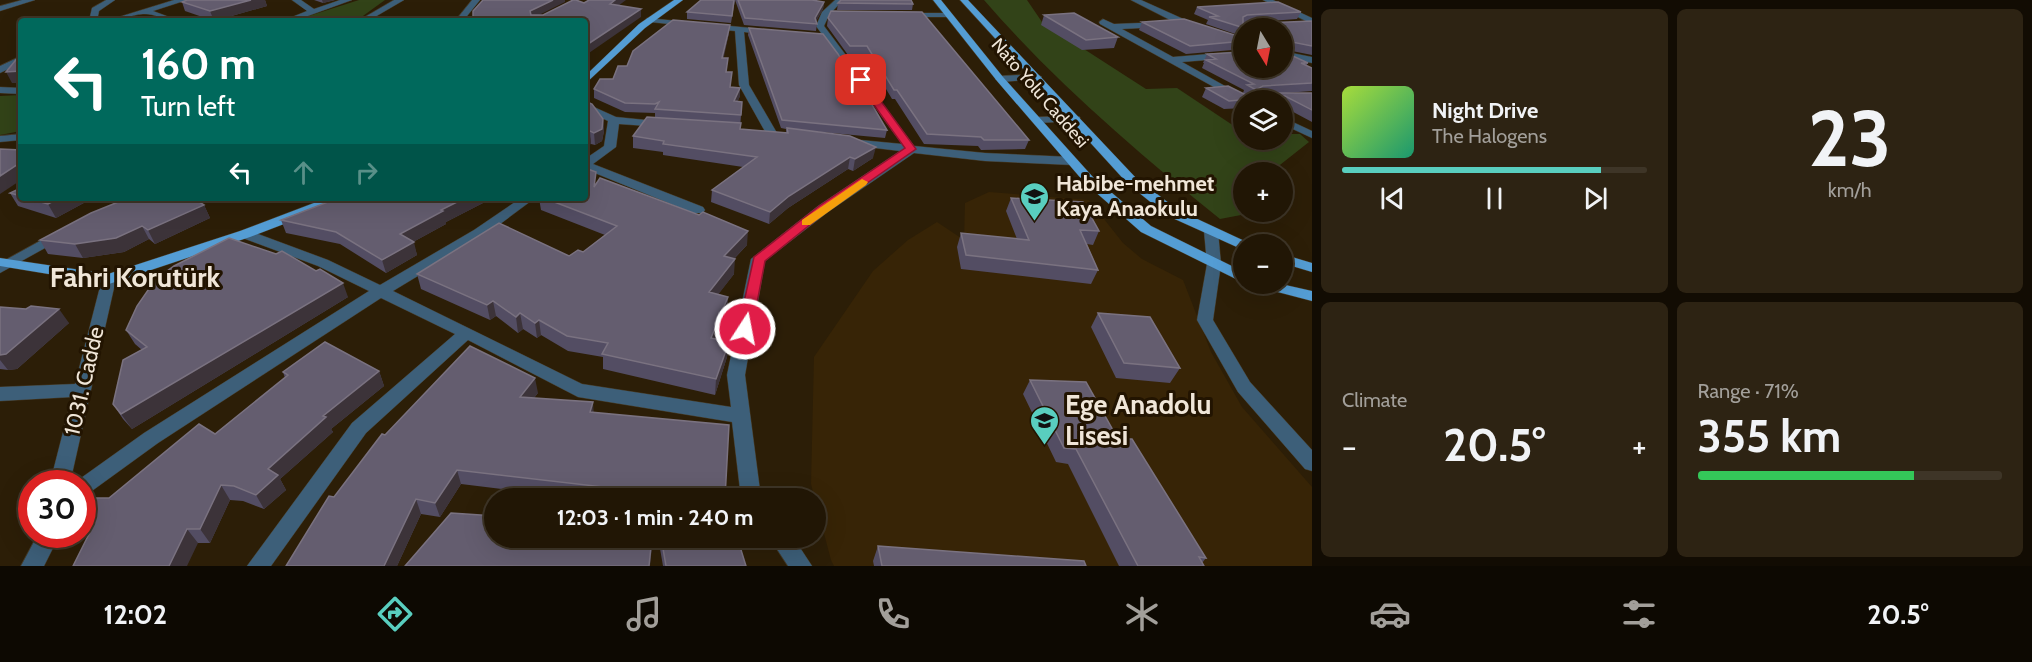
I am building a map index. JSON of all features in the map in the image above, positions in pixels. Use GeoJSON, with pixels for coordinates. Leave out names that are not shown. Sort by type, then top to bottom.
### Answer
{"type":"FeatureCollection","features":[{"type":"Feature","properties":{"kind":"main road"},"geometry":{"type":"LineString","coordinates":[[588,78],[650,20],[679,0]]}},
{"type":"Feature","properties":{"kind":"main road","name":"Nato Yolu Caddesi"},"geometry":{"type":"LineString","coordinates":[[937,0],[1000,78],[1088,179],[1146,230],[1233,274]]}},
{"type":"Feature","properties":{"kind":"main road"},"geometry":{"type":"LineString","coordinates":[[964,0],[1132,181],[1173,213],[1233,240]]}},
{"type":"Feature","properties":{"kind":"main road"},"geometry":{"type":"LineString","coordinates":[[3,265],[109,279],[245,234],[331,201]]}},
{"type":"Feature","properties":{"kind":"main road"},"geometry":{"type":"LineString","coordinates":[[1293,262],[1312,268]]}},
{"type":"Feature","properties":{"kind":"main road"},"geometry":{"type":"LineString","coordinates":[[1293,291],[1312,296]]}},
{"type":"Feature","properties":{"kind":"street"},"geometry":{"type":"LineString","coordinates":[[0,9],[31,0]]}},
{"type":"Feature","properties":{"kind":"street"},"geometry":{"type":"LineString","coordinates":[[94,18],[95,10],[111,0]]}},
{"type":"Feature","properties":{"kind":"street"},"geometry":{"type":"LineString","coordinates":[[120,18],[183,0]]}},
{"type":"Feature","properties":{"kind":"street"},"geometry":{"type":"LineString","coordinates":[[296,0],[312,11]]}},
{"type":"Feature","properties":{"kind":"street"},"geometry":{"type":"LineString","coordinates":[[294,18],[348,0]]}},
{"type":"Feature","properties":{"kind":"street"},"geometry":{"type":"LineString","coordinates":[[367,18],[400,0]]}},
{"type":"Feature","properties":{"kind":"street"},"geometry":{"type":"LineString","coordinates":[[461,18],[476,0]]}},
{"type":"Feature","properties":{"kind":"street"},"geometry":{"type":"LineString","coordinates":[[1136,0],[1203,28]]}},
{"type":"Feature","properties":{"kind":"street"},"geometry":{"type":"LineString","coordinates":[[1267,0],[1312,22]]}},
{"type":"Feature","properties":{"kind":"street"},"geometry":{"type":"LineString","coordinates":[[836,7],[824,10],[820,37],[848,63],[911,149]]}},
{"type":"Feature","properties":{"kind":"street"},"geometry":{"type":"LineString","coordinates":[[145,11],[167,18]]}},
{"type":"Feature","properties":{"kind":"street"},"geometry":{"type":"LineString","coordinates":[[892,15],[948,15]]}},
{"type":"Feature","properties":{"kind":"street"},"geometry":{"type":"LineString","coordinates":[[650,20],[782,33]]}},
{"type":"Feature","properties":{"kind":"street"},"geometry":{"type":"LineString","coordinates":[[1103,22],[1233,94]]}},
{"type":"Feature","properties":{"kind":"street"},"geometry":{"type":"LineString","coordinates":[[1113,27],[1184,22]]}},
{"type":"Feature","properties":{"kind":"street"},"geometry":{"type":"LineString","coordinates":[[1293,25],[1312,22]]}},
{"type":"Feature","properties":{"kind":"street"},"geometry":{"type":"LineString","coordinates":[[739,29],[744,85],[776,134],[751,131]]}},
{"type":"Feature","properties":{"kind":"street"},"geometry":{"type":"LineString","coordinates":[[1171,60],[1233,55]]}},
{"type":"Feature","properties":{"kind":"street"},"geometry":{"type":"LineString","coordinates":[[1293,56],[1311,59]]}},
{"type":"Feature","properties":{"kind":"street"},"geometry":{"type":"LineString","coordinates":[[0,70],[18,61]]}},
{"type":"Feature","properties":{"kind":"street"},"geometry":{"type":"LineString","coordinates":[[1000,78],[1037,77]]}},
{"type":"Feature","properties":{"kind":"street"},"geometry":{"type":"LineString","coordinates":[[0,90],[18,91]]}},
{"type":"Feature","properties":{"kind":"street"},"geometry":{"type":"LineString","coordinates":[[588,107],[614,120],[678,125]]}},
{"type":"Feature","properties":{"kind":"street"},"geometry":{"type":"LineString","coordinates":[[1037,120],[1076,119]]}},
{"type":"Feature","properties":{"kind":"street"},"geometry":{"type":"LineString","coordinates":[[588,162],[610,147],[614,120]]}},
{"type":"Feature","properties":{"kind":"street"},"geometry":{"type":"LineString","coordinates":[[1293,126],[1312,135]]}},
{"type":"Feature","properties":{"kind":"street"},"geometry":{"type":"LineString","coordinates":[[0,139],[18,137]]}},
{"type":"Feature","properties":{"kind":"street"},"geometry":{"type":"LineString","coordinates":[[836,141],[985,157],[1072,161]]}},
{"type":"Feature","properties":{"kind":"street"},"geometry":{"type":"LineString","coordinates":[[750,488],[736,375],[758,260],[823,209],[911,149]]}},
{"type":"Feature","properties":{"kind":"street"},"geometry":{"type":"LineString","coordinates":[[588,165],[698,210]]}},
{"type":"Feature","properties":{"kind":"street"},"geometry":{"type":"LineString","coordinates":[[96,477],[151,438],[381,291],[479,233],[525,201]]}},
{"type":"Feature","properties":{"kind":"street"},"geometry":{"type":"LineString","coordinates":[[3,265],[68,229]]}},
{"type":"Feature","properties":{"kind":"street"},"geometry":{"type":"LineString","coordinates":[[1210,231],[1214,264],[1205,320],[1245,387],[1312,464]]}},
{"type":"Feature","properties":{"kind":"street"},"geometry":{"type":"LineString","coordinates":[[245,234],[323,263],[578,390],[741,416]]}},
{"type":"Feature","properties":{"kind":"street","name":"1031. Cadde"},"geometry":{"type":"LineString","coordinates":[[63,470],[109,279]]}},
{"type":"Feature","properties":{"kind":"street"},"geometry":{"type":"LineString","coordinates":[[258,566],[359,428],[466,333]]}},
{"type":"Feature","properties":{"kind":"street"},"geometry":{"type":"LineString","coordinates":[[0,394],[82,390]]}},
{"type":"Feature","properties":{"kind":"street"},"geometry":{"type":"LineString","coordinates":[[32,566],[42,548]]}},
{"type":"Feature","properties":{"kind":"street"},"geometry":{"type":"LineString","coordinates":[[788,548],[801,566]]}},
{"type":"Feature","properties":{"kind":"shaded area","name":"Ege Anadolu Lisesi"},"geometry":{"type":"Polygon","coordinates":[[[989,192],[1089,200],[1123,243],[1142,259],[1183,280],[1211,352],[1242,407],[1312,487],[1312,566],[834,566],[826,541],[826,488],[812,488],[811,484],[814,357],[873,271],[908,240],[937,222],[964,240],[965,203],[989,192]]]}},
{"type":"Feature","properties":{"kind":"green space"},"geometry":{"type":"Polygon","coordinates":[[[359,0],[385,0],[360,18],[302,18],[359,0]]]}},
{"type":"Feature","properties":{"kind":"green space"},"geometry":{"type":"Polygon","coordinates":[[[984,0],[1027,0],[1042,22],[1146,89],[1177,88],[1233,125],[1233,150],[1293,150],[1293,134],[1300,134],[1309,142],[1284,162],[1233,162],[1233,217],[1220,219],[1097,115],[984,0]]]}},
{"type":"Feature","properties":{"kind":"green space"},"geometry":{"type":"Polygon","coordinates":[[[18,95],[18,132],[0,135],[0,96],[18,95]]]}},
{"type":"Feature","properties":{"kind":"building"},"geometry":{"type":"Polygon","coordinates":[[[187,0],[251,0],[210,11],[182,2],[187,0]]]}},
{"type":"Feature","properties":{"kind":"building"},"geometry":{"type":"Polygon","coordinates":[[[483,0],[553,0],[530,11],[531,15],[543,15],[573,0],[584,3],[589,0],[615,0],[610,4],[641,9],[588,44],[588,18],[473,18],[473,11],[483,0]]]}},
{"type":"Feature","properties":{"kind":"building"},"geometry":{"type":"Polygon","coordinates":[[[701,0],[734,0],[732,16],[687,12],[701,0]]]}},
{"type":"Feature","properties":{"kind":"building"},"geometry":{"type":"Polygon","coordinates":[[[738,0],[824,2],[815,18],[817,24],[745,18],[738,0]]]}},
{"type":"Feature","properties":{"kind":"building"},"geometry":{"type":"Polygon","coordinates":[[[841,0],[911,0],[913,4],[838,3],[841,0]]]}},
{"type":"Feature","properties":{"kind":"building"},"geometry":{"type":"Polygon","coordinates":[[[1278,2],[1301,12],[1247,15],[1243,18],[1233,18],[1233,25],[1209,17],[1218,16],[1197,7],[1278,2]]]}},
{"type":"Feature","properties":{"kind":"building"},"geometry":{"type":"Polygon","coordinates":[[[831,11],[922,12],[1029,140],[984,140],[981,137],[927,134],[897,90],[894,90],[867,46],[850,46],[828,18],[831,11]]]}},
{"type":"Feature","properties":{"kind":"building"},"geometry":{"type":"Polygon","coordinates":[[[1074,13],[1118,37],[1086,40],[1044,15],[1074,13]]]}},
{"type":"Feature","properties":{"kind":"building"},"geometry":{"type":"Polygon","coordinates":[[[1184,19],[1233,35],[1233,42],[1190,46],[1142,22],[1184,19]]]}},
{"type":"Feature","properties":{"kind":"building"},"geometry":{"type":"Polygon","coordinates":[[[673,20],[730,25],[722,58],[728,58],[726,72],[732,72],[730,87],[740,88],[734,101],[742,102],[741,115],[655,109],[659,102],[655,104],[625,103],[594,89],[600,79],[613,79],[618,66],[627,66],[633,51],[673,20]]]}},
{"type":"Feature","properties":{"kind":"building"},"geometry":{"type":"Polygon","coordinates":[[[1312,21],[1312,46],[1293,42],[1293,22],[1312,21]]]}},
{"type":"Feature","properties":{"kind":"building"},"geometry":{"type":"Polygon","coordinates":[[[749,28],[823,34],[853,80],[857,79],[887,130],[782,120],[749,28]]]}},
{"type":"Feature","properties":{"kind":"building"},"geometry":{"type":"Polygon","coordinates":[[[1233,53],[1233,74],[1206,60],[1216,59],[1207,54],[1233,53]]]}},
{"type":"Feature","properties":{"kind":"building"},"geometry":{"type":"Polygon","coordinates":[[[1293,56],[1308,63],[1301,63],[1312,68],[1312,83],[1263,86],[1256,90],[1247,85],[1254,84],[1242,78],[1293,78],[1293,56]]]}},
{"type":"Feature","properties":{"kind":"building"},"geometry":{"type":"Polygon","coordinates":[[[18,57],[18,71],[6,72],[18,57]]]}},
{"type":"Feature","properties":{"kind":"building"},"geometry":{"type":"Polygon","coordinates":[[[1228,86],[1236,90],[1233,90],[1233,101],[1229,101],[1206,88],[1228,86]]]}},
{"type":"Feature","properties":{"kind":"building"},"geometry":{"type":"Polygon","coordinates":[[[1293,93],[1312,93],[1312,110],[1293,100],[1293,93]]]}},
{"type":"Feature","properties":{"kind":"building"},"geometry":{"type":"Polygon","coordinates":[[[588,102],[592,104],[603,119],[602,129],[594,133],[588,132],[588,102]]]}},
{"type":"Feature","properties":{"kind":"building"},"geometry":{"type":"Polygon","coordinates":[[[647,117],[741,123],[740,129],[788,133],[787,128],[850,136],[876,147],[855,159],[850,157],[789,196],[770,212],[712,190],[757,157],[663,144],[664,141],[633,136],[647,117]]]}},
{"type":"Feature","properties":{"kind":"building"},"geometry":{"type":"Polygon","coordinates":[[[0,149],[18,150],[18,164],[0,176],[0,149]]]}},
{"type":"Feature","properties":{"kind":"building"},"geometry":{"type":"Polygon","coordinates":[[[588,169],[596,172],[594,187],[600,178],[699,215],[703,212],[748,231],[724,256],[735,259],[709,292],[728,297],[711,338],[729,342],[716,379],[602,354],[608,343],[567,336],[539,320],[535,323],[520,313],[516,317],[493,301],[487,305],[417,274],[499,223],[569,256],[578,250],[583,252],[617,226],[552,201],[588,201],[588,169]]]}},
{"type":"Feature","properties":{"kind":"building"},"geometry":{"type":"Polygon","coordinates":[[[18,189],[18,195],[10,193],[18,189]]]}},
{"type":"Feature","properties":{"kind":"building"},"geometry":{"type":"Polygon","coordinates":[[[1011,198],[1083,202],[1099,231],[1080,230],[1098,270],[966,255],[961,233],[1029,240],[1011,198]]]}},
{"type":"Feature","properties":{"kind":"building"},"geometry":{"type":"Polygon","coordinates":[[[37,201],[54,201],[48,204],[37,201]]]}},
{"type":"Feature","properties":{"kind":"building"},"geometry":{"type":"Polygon","coordinates":[[[121,201],[198,201],[204,205],[148,230],[142,226],[116,238],[75,244],[40,240],[91,213],[121,201]]]}},
{"type":"Feature","properties":{"kind":"building"},"geometry":{"type":"Polygon","coordinates":[[[330,201],[459,201],[400,234],[414,242],[382,260],[336,232],[281,220],[330,201]]]}},
{"type":"Feature","properties":{"kind":"building"},"geometry":{"type":"Polygon","coordinates":[[[229,238],[276,254],[282,251],[316,271],[320,269],[343,283],[121,414],[113,404],[123,360],[147,347],[126,330],[137,306],[155,280],[174,266],[229,238]]]}},
{"type":"Feature","properties":{"kind":"building"},"geometry":{"type":"Polygon","coordinates":[[[31,306],[59,309],[6,354],[0,355],[0,307],[26,309],[31,306]]]}},
{"type":"Feature","properties":{"kind":"building"},"geometry":{"type":"Polygon","coordinates":[[[1098,313],[1150,317],[1180,368],[1124,363],[1098,313]]]}},
{"type":"Feature","properties":{"kind":"building"},"geometry":{"type":"Polygon","coordinates":[[[325,342],[379,371],[323,416],[326,417],[268,469],[278,475],[256,495],[234,486],[221,485],[200,529],[187,529],[169,566],[73,566],[82,548],[96,548],[96,498],[109,498],[199,424],[215,434],[288,375],[283,372],[325,342]]]}},
{"type":"Feature","properties":{"kind":"building"},"geometry":{"type":"Polygon","coordinates":[[[470,346],[535,378],[520,397],[593,402],[590,412],[729,425],[726,488],[612,488],[457,470],[435,503],[416,499],[384,566],[286,566],[329,496],[334,497],[382,434],[385,435],[470,346]]]}},
{"type":"Feature","properties":{"kind":"building"},"geometry":{"type":"Polygon","coordinates":[[[1030,380],[1086,382],[1118,439],[1132,439],[1206,558],[1199,557],[1204,566],[1138,566],[1076,449],[1064,448],[1030,380]]]}},
{"type":"Feature","properties":{"kind":"building"},"geometry":{"type":"Polygon","coordinates":[[[451,513],[484,515],[484,548],[651,548],[649,566],[405,566],[451,513]]]}},
{"type":"Feature","properties":{"kind":"building"},"geometry":{"type":"Polygon","coordinates":[[[878,546],[1084,561],[1086,566],[882,566],[878,546]]]}},
{"type":"Feature","properties":{"kind":"building"},"geometry":{"type":"Polygon","coordinates":[[[663,548],[740,548],[746,566],[666,566],[663,548]]]}},
{"type":"Feature","properties":{"kind":"slow traffic"},"geometry":{"type":"LineString","coordinates":[[806,222],[862,182]]}},
{"type":"Feature","properties":{"kind":"place","name":"Habibe-mehmet Kaya Anaokulu"},"geometry":{"type":"Point","coordinates":[1035,222]}},
{"type":"Feature","properties":{"kind":"place","name":"Ege Anadolu Lisesi"},"geometry":{"type":"Point","coordinates":[1044,446]}},
{"type":"Feature","properties":{"kind":"district","name":"Fahri Korutürk"},"geometry":{"type":"Point","coordinates":[135,277]}},
{"type":"Feature","properties":{"kind":"route"},"geometry":{"type":"LineString","coordinates":[[745,329],[758,260],[823,209],[911,149],[861,80]]}}]}
